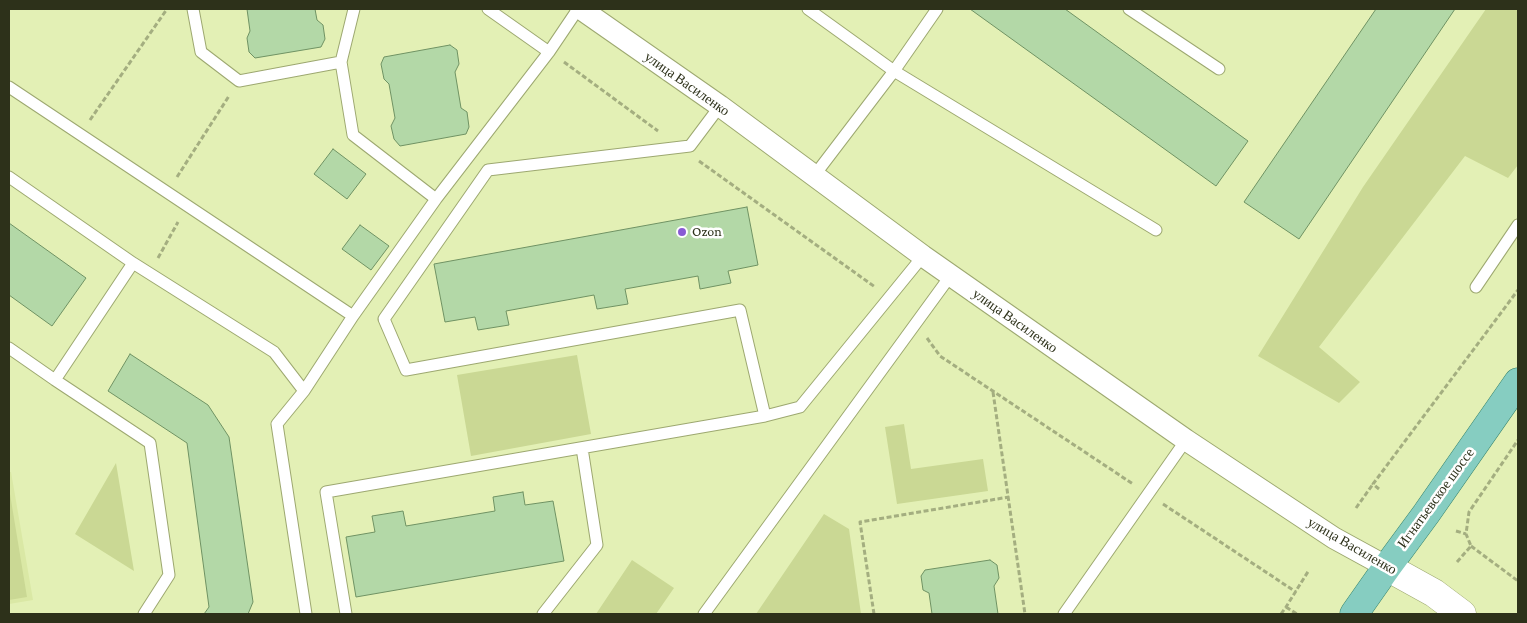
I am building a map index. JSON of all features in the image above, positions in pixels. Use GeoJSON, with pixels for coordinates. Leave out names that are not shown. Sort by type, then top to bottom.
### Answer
{"type":"FeatureCollection","features":[{"type":"Feature","properties":{"kind":"main road","name":"Игнатьевское шоссе"},"geometry":{"type":"LineString","coordinates":[[1354,614],[1518,382]]}},
{"type":"Feature","properties":{"kind":"main road","name":"улица Василенко"},"geometry":{"type":"LineString","coordinates":[[1387,567],[1434,593],[1462,614]]}},
{"type":"Feature","properties":{"kind":"street","name":"улица Василенко"},"geometry":{"type":"LineString","coordinates":[[580,9],[720,106],[923,256],[1186,440],[1334,538],[1387,567]]}},
{"type":"Feature","properties":{"kind":"lane"},"geometry":{"type":"LineString","coordinates":[[192,9],[201,52],[239,80],[341,62]]}},
{"type":"Feature","properties":{"kind":"lane"},"geometry":{"type":"LineString","coordinates":[[354,9],[341,62],[353,135],[436,199]]}},
{"type":"Feature","properties":{"kind":"lane"},"geometry":{"type":"LineString","coordinates":[[488,9],[549,52]]}},
{"type":"Feature","properties":{"kind":"lane"},"geometry":{"type":"LineString","coordinates":[[306,614],[276,424],[304,390],[353,316],[436,199],[580,9]]}},
{"type":"Feature","properties":{"kind":"lane"},"geometry":{"type":"LineString","coordinates":[[808,9],[894,71],[1156,230]]}},
{"type":"Feature","properties":{"kind":"lane"},"geometry":{"type":"LineString","coordinates":[[814,176],[894,71],[937,9]]}},
{"type":"Feature","properties":{"kind":"lane"},"geometry":{"type":"LineString","coordinates":[[1129,9],[1219,69]]}},
{"type":"Feature","properties":{"kind":"lane"},"geometry":{"type":"LineString","coordinates":[[9,87],[353,316]]}},
{"type":"Feature","properties":{"kind":"lane"},"geometry":{"type":"LineString","coordinates":[[720,106],[690,146],[488,170],[384,319],[406,370],[740,310],[766,416]]}},
{"type":"Feature","properties":{"kind":"lane"},"geometry":{"type":"LineString","coordinates":[[9,177],[148,273],[274,352],[304,390]]}},
{"type":"Feature","properties":{"kind":"lane"},"geometry":{"type":"LineString","coordinates":[[1476,287],[1518,225]]}},
{"type":"Feature","properties":{"kind":"lane"},"geometry":{"type":"LineString","coordinates":[[346,614],[326,492],[766,416],[800,407],[923,256]]}},
{"type":"Feature","properties":{"kind":"lane"},"geometry":{"type":"LineString","coordinates":[[55,380],[133,263]]}},
{"type":"Feature","properties":{"kind":"lane"},"geometry":{"type":"LineString","coordinates":[[704,614],[951,275]]}},
{"type":"Feature","properties":{"kind":"lane"},"geometry":{"type":"LineString","coordinates":[[9,348],[150,443],[170,574],[144,614]]}},
{"type":"Feature","properties":{"kind":"lane"},"geometry":{"type":"LineString","coordinates":[[1064,614],[1186,440]]}},
{"type":"Feature","properties":{"kind":"lane"},"geometry":{"type":"LineString","coordinates":[[543,614],[598,545],[582,448]]}},
{"type":"Feature","properties":{"kind":"path"},"geometry":{"type":"LineString","coordinates":[[80,135],[167,9]]}},
{"type":"Feature","properties":{"kind":"path"},"geometry":{"type":"LineString","coordinates":[[167,193],[239,80]]}},
{"type":"Feature","properties":{"kind":"path"},"geometry":{"type":"LineString","coordinates":[[148,273],[161,254],[187,206]]}},
{"type":"Feature","properties":{"kind":"path"},"geometry":{"type":"LineString","coordinates":[[1356,508],[1518,290]]}},
{"type":"Feature","properties":{"kind":"path"},"geometry":{"type":"LineString","coordinates":[[993,392],[1025,614]]}},
{"type":"Feature","properties":{"kind":"path"},"geometry":{"type":"LineString","coordinates":[[1518,440],[1469,512],[1466,534],[1471,546],[1518,581]]}},
{"type":"Feature","properties":{"kind":"path"},"geometry":{"type":"LineString","coordinates":[[1373,484],[1379,489]]}},
{"type":"Feature","properties":{"kind":"path"},"geometry":{"type":"LineString","coordinates":[[874,614],[860,522],[1008,497]]}},
{"type":"Feature","properties":{"kind":"path"},"geometry":{"type":"LineString","coordinates":[[1456,531],[1466,534]]}},
{"type":"Feature","properties":{"kind":"path"},"geometry":{"type":"LineString","coordinates":[[1458,562],[1471,546]]}},
{"type":"Feature","properties":{"kind":"path"},"geometry":{"type":"LineString","coordinates":[[1281,614],[1309,570]]}},
{"type":"Feature","properties":{"kind":"path"},"geometry":{"type":"LineString","coordinates":[[1286,608],[1297,614]]}},
{"type":"Feature","properties":{"kind":"shaded area"},"geometry":{"type":"Polygon","coordinates":[[[1486,9],[1518,9],[1518,165],[1508,178],[1465,156],[1319,347],[1360,382],[1339,403],[1258,356],[1363,187],[1486,9]]]}},
{"type":"Feature","properties":{"kind":"shaded area"},"geometry":{"type":"Polygon","coordinates":[[[577,355],[591,434],[471,456],[457,375],[577,355]]]}},
{"type":"Feature","properties":{"kind":"shaded area"},"geometry":{"type":"Polygon","coordinates":[[[904,424],[911,469],[983,459],[988,491],[897,504],[885,427],[904,424]]]}},
{"type":"Feature","properties":{"kind":"shaded area"},"geometry":{"type":"Polygon","coordinates":[[[116,463],[134,571],[75,534],[116,463]]]}},
{"type":"Feature","properties":{"kind":"shaded area"},"geometry":{"type":"Polygon","coordinates":[[[9,472],[11,472],[33,600],[9,604],[9,472]]]}},
{"type":"Feature","properties":{"kind":"shaded area"},"geometry":{"type":"Polygon","coordinates":[[[9,488],[27,597],[9,600],[9,488]]]}},
{"type":"Feature","properties":{"kind":"shaded area"},"geometry":{"type":"Polygon","coordinates":[[[824,514],[849,529],[861,614],[756,614],[824,514]]]}},
{"type":"Feature","properties":{"kind":"shaded area"},"geometry":{"type":"Polygon","coordinates":[[[632,560],[674,588],[656,614],[596,614],[632,560]]]}},
{"type":"Feature","properties":{"kind":"building"},"geometry":{"type":"Polygon","coordinates":[[[247,9],[315,9],[317,20],[323,25],[325,39],[321,47],[255,58],[249,52],[247,38],[250,31],[247,9]]]}},
{"type":"Feature","properties":{"kind":"building"},"geometry":{"type":"Polygon","coordinates":[[[970,9],[1065,9],[1248,141],[1216,186],[970,9]]]}},
{"type":"Feature","properties":{"kind":"building"},"geometry":{"type":"Polygon","coordinates":[[[1376,9],[1455,9],[1299,239],[1244,202],[1376,9]]]}},
{"type":"Feature","properties":{"kind":"building"},"geometry":{"type":"Polygon","coordinates":[[[450,45],[457,50],[459,64],[455,72],[461,108],[467,112],[469,127],[466,134],[400,146],[394,139],[391,126],[395,118],[389,84],[384,79],[381,64],[384,57],[450,45]]]}},
{"type":"Feature","properties":{"kind":"building"},"geometry":{"type":"Polygon","coordinates":[[[333,149],[366,174],[347,199],[314,174],[333,149]]]}},
{"type":"Feature","properties":{"kind":"building"},"geometry":{"type":"Polygon","coordinates":[[[747,207],[758,265],[728,271],[731,283],[700,289],[698,276],[625,289],[628,304],[597,309],[594,295],[506,311],[509,325],[478,330],[475,317],[445,322],[434,264],[747,207]]]}},
{"type":"Feature","properties":{"kind":"building"},"geometry":{"type":"Polygon","coordinates":[[[9,223],[86,278],[52,326],[9,295],[9,223]]]}},
{"type":"Feature","properties":{"kind":"building"},"geometry":{"type":"Polygon","coordinates":[[[360,225],[389,246],[371,270],[342,249],[360,225]]]}},
{"type":"Feature","properties":{"kind":"building"},"geometry":{"type":"Polygon","coordinates":[[[130,354],[208,405],[229,437],[253,602],[248,614],[204,614],[209,607],[187,443],[108,391],[130,354]]]}},
{"type":"Feature","properties":{"kind":"building"},"geometry":{"type":"Polygon","coordinates":[[[523,492],[525,505],[553,501],[564,561],[356,597],[346,537],[375,532],[372,516],[403,511],[406,526],[495,511],[493,497],[523,492]]]}},
{"type":"Feature","properties":{"kind":"building"},"geometry":{"type":"Polygon","coordinates":[[[990,560],[997,565],[999,578],[994,586],[998,614],[932,614],[929,593],[923,590],[921,576],[925,570],[990,560]]]}},
{"type":"Feature","properties":{"kind":"place","name":"Ozon"},"geometry":{"type":"Point","coordinates":[682,232]}}]}
